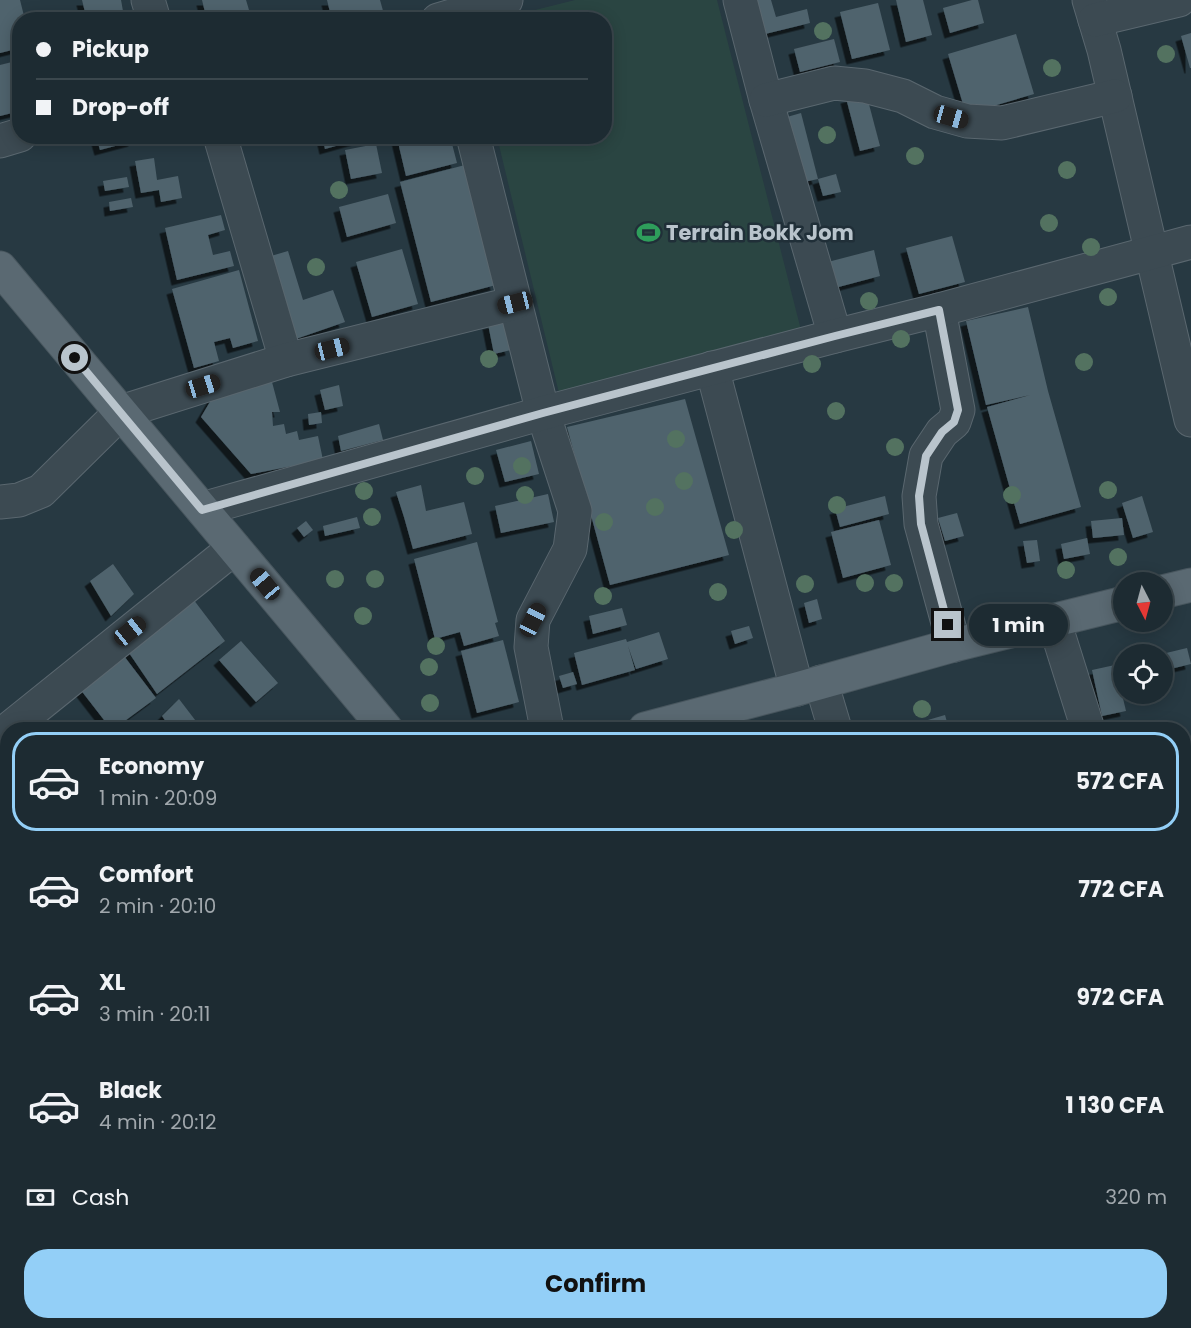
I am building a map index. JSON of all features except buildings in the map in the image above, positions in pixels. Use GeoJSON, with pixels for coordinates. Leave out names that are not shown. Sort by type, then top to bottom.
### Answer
{"type":"FeatureCollection","features":[{"type":"Feature","properties":{"kind":"main road"},"geometry":{"type":"LineString","coordinates":[[0,268],[379,722]]}},
{"type":"Feature","properties":{"kind":"main road"},"geometry":{"type":"LineString","coordinates":[[1173,589],[1191,585]]}},
{"type":"Feature","properties":{"kind":"main road"},"geometry":{"type":"LineString","coordinates":[[672,722],[954,645],[1113,606]]}},
{"type":"Feature","properties":{"kind":"street"},"geometry":{"type":"LineString","coordinates":[[450,12],[506,0]]}},
{"type":"Feature","properties":{"kind":"street"},"geometry":{"type":"LineString","coordinates":[[740,0],[766,100],[835,336]]}},
{"type":"Feature","properties":{"kind":"street"},"geometry":{"type":"LineString","coordinates":[[1179,0],[1092,10],[1115,96],[1191,420]]}},
{"type":"Feature","properties":{"kind":"street"},"geometry":{"type":"LineString","coordinates":[[766,100],[834,84],[865,86],[903,96],[935,112],[967,122],[1002,123],[1115,96]]}},
{"type":"Feature","properties":{"kind":"street"},"geometry":{"type":"LineString","coordinates":[[222,144],[286,360]]}},
{"type":"Feature","properties":{"kind":"street"},"geometry":{"type":"LineString","coordinates":[[475,144],[543,413],[575,511],[570,549],[533,620],[531,647],[546,722]]}},
{"type":"Feature","properties":{"kind":"street"},"geometry":{"type":"LineString","coordinates":[[202,510],[543,413],[1191,242]]}},
{"type":"Feature","properties":{"kind":"street"},"geometry":{"type":"LineString","coordinates":[[0,502],[19,500],[40,491],[121,412],[286,360],[515,303]]}},
{"type":"Feature","properties":{"kind":"street"},"geometry":{"type":"LineString","coordinates":[[939,310],[958,410],[954,422],[942,432],[926,456],[919,496],[921,524],[954,645]]}},
{"type":"Feature","properties":{"kind":"street"},"geometry":{"type":"LineString","coordinates":[[712,368],[809,686],[831,722]]}},
{"type":"Feature","properties":{"kind":"street"},"geometry":{"type":"LineString","coordinates":[[17,722],[234,548]]}},
{"type":"Feature","properties":{"kind":"street"},"geometry":{"type":"LineString","coordinates":[[1053,621],[1086,722]]}},
{"type":"Feature","properties":{"kind":"green space","name":"Terrain Bokk Jom"},"geometry":{"type":"Polygon","coordinates":[[[575,0],[717,0],[801,330],[559,393],[499,144],[612,144],[612,12],[527,12],[575,0]]]}},
{"type":"Feature","properties":{"kind":"place","name":"Terrain Bokk Jom"},"geometry":{"type":"Point","coordinates":[648,233]}},
{"type":"Feature","properties":{"kind":"route"},"geometry":{"type":"LineString","coordinates":[[75,358],[202,510],[543,413],[939,310],[958,410],[954,422],[942,432],[926,456],[919,496],[921,524],[948,625]]}}]}
